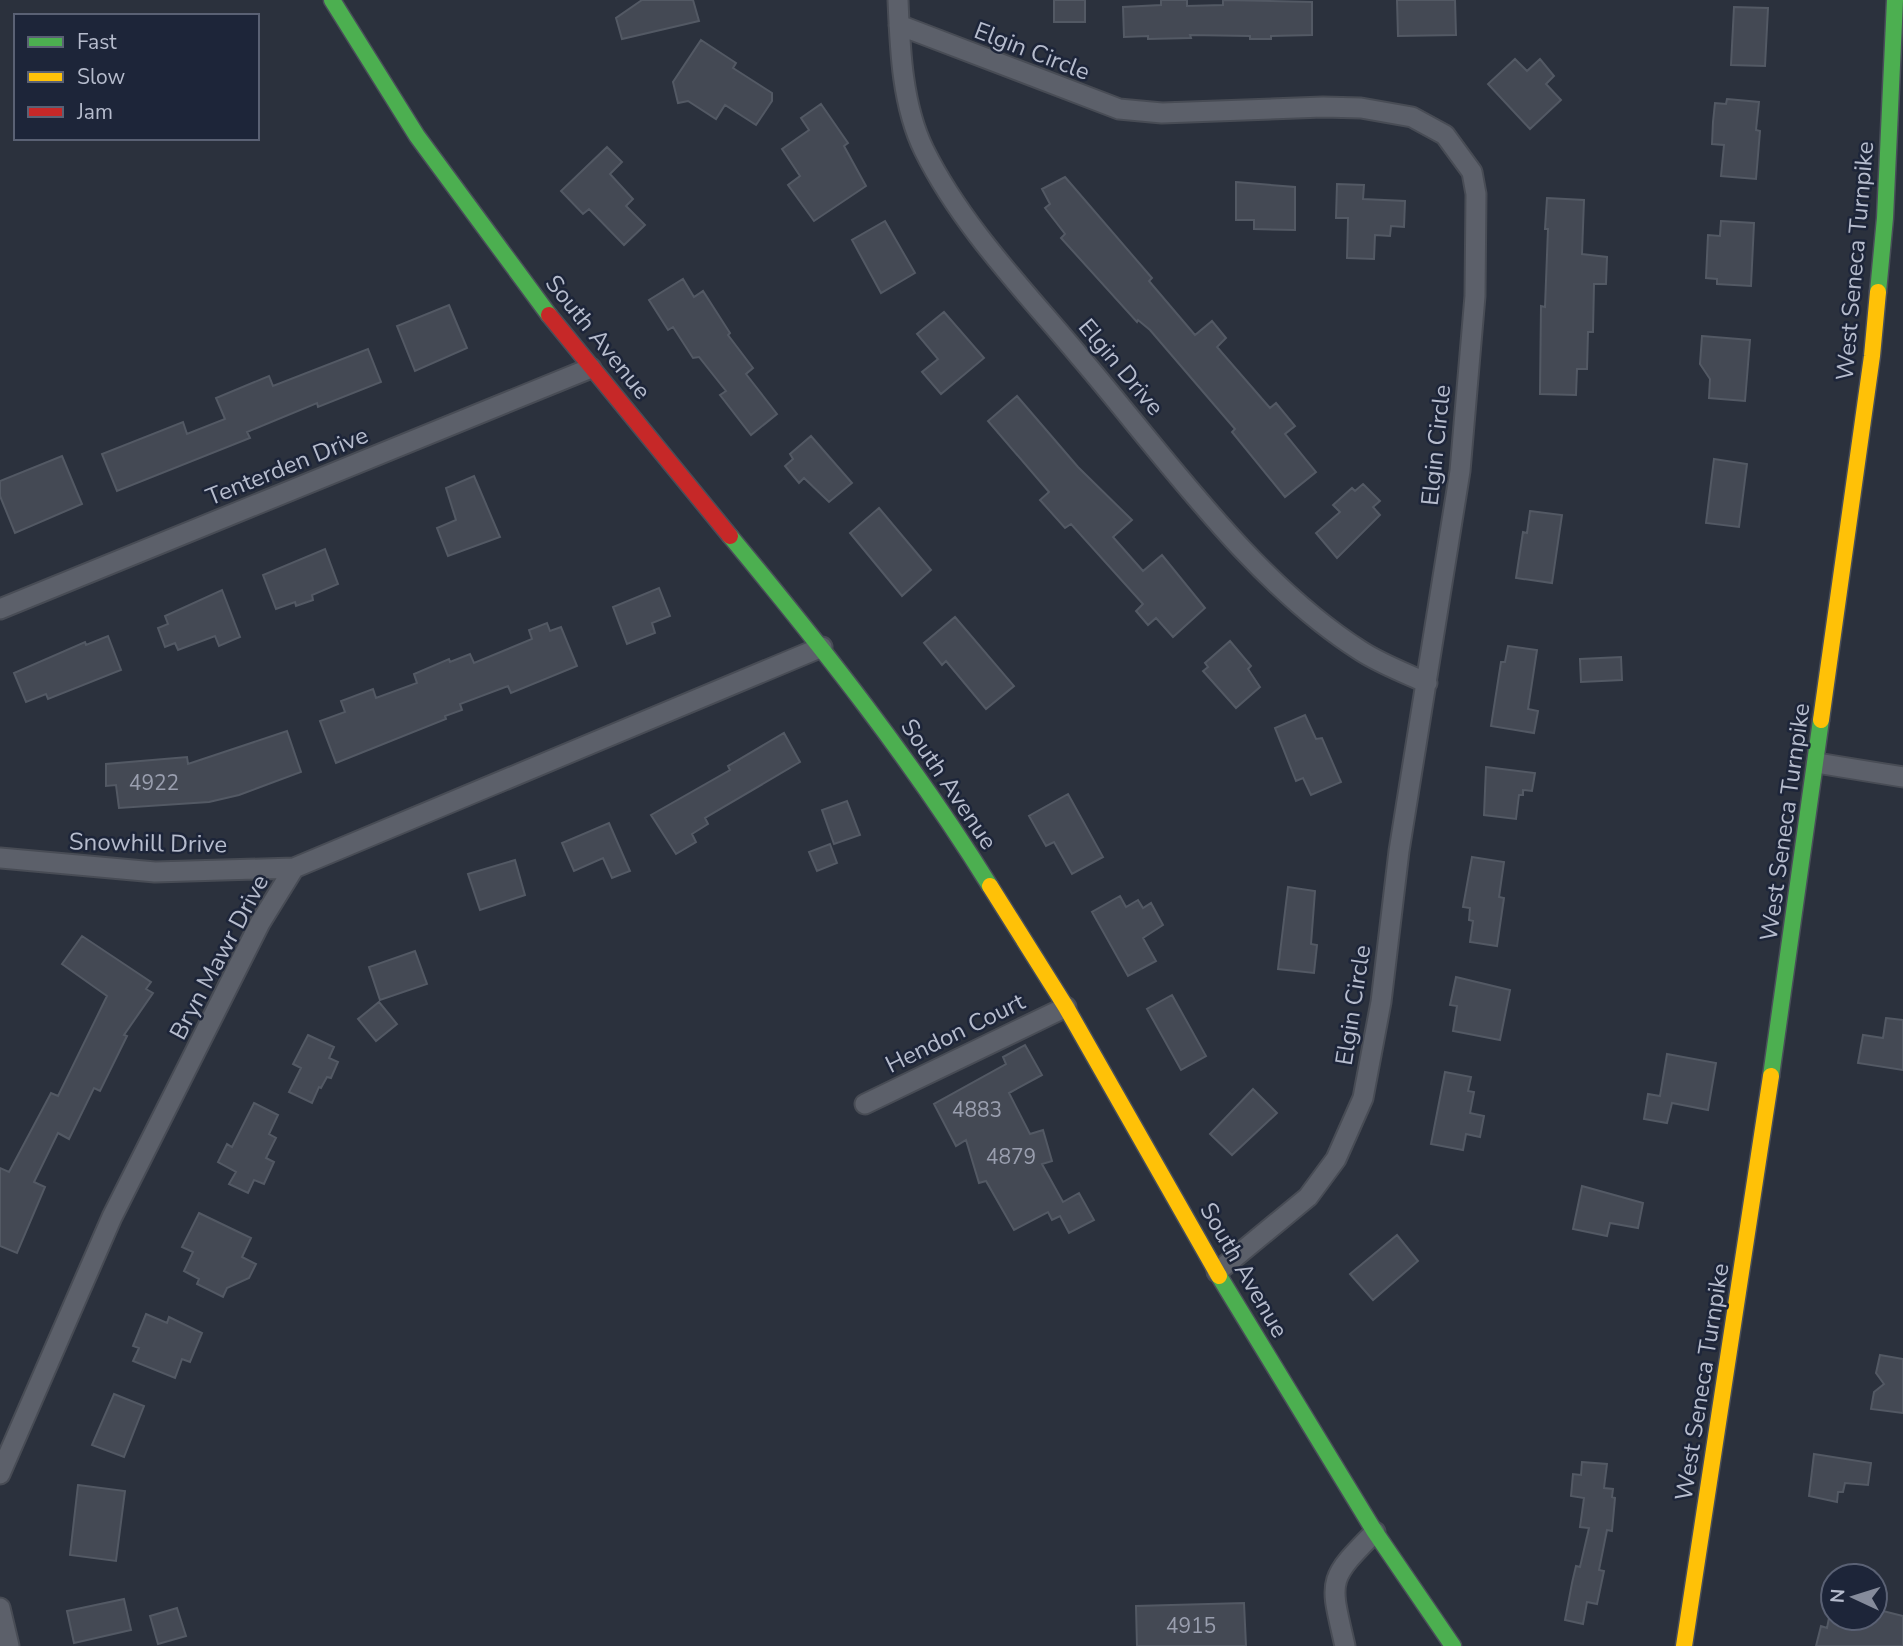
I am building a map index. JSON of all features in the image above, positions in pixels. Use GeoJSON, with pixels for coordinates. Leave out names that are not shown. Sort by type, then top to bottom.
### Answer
{"type":"FeatureCollection","features":[{"type":"Feature","properties":{"kind":"main road","name":"South Avenue"},"geometry":{"type":"LineString","coordinates":[[332,0],[417,136],[591,368],[822,647],[951,823],[1066,1007],[1217,1272],[1375,1532],[1453,1646]]}},
{"type":"Feature","properties":{"kind":"main road","name":"West Seneca Turnpike"},"geometry":{"type":"LineString","coordinates":[[1684,1646],[1744,1265],[1817,763],[1872,356],[1885,218],[1895,0]]}},
{"type":"Feature","properties":{"kind":"street","name":"Elgin Drive"},"geometry":{"type":"LineString","coordinates":[[898,0],[902,65],[923,149],[953,201],[1249,557],[1315,618],[1362,652],[1427,683]]}},
{"type":"Feature","properties":{"kind":"street","name":"Elgin Circle"},"geometry":{"type":"LineString","coordinates":[[899,25],[1119,109],[1162,113],[1362,108],[1412,117],[1445,135],[1472,172],[1476,194],[1475,296],[1460,471],[1399,851],[1381,1002],[1363,1098],[1336,1159],[1308,1197],[1217,1272]]}},
{"type":"Feature","properties":{"kind":"street","name":"Tenterden Drive"},"geometry":{"type":"LineString","coordinates":[[0,609],[591,368]]}},
{"type":"Feature","properties":{"kind":"street","name":"Bryn Mawr Drive"},"geometry":{"type":"LineString","coordinates":[[0,1474],[112,1217],[260,923],[295,868],[822,647]]}},
{"type":"Feature","properties":{"kind":"street"},"geometry":{"type":"LineString","coordinates":[[1817,763],[1903,777]]}},
{"type":"Feature","properties":{"kind":"street","name":"Snowhill Drive"},"geometry":{"type":"LineString","coordinates":[[0,858],[155,872],[295,868]]}},
{"type":"Feature","properties":{"kind":"street","name":"Hendon Court"},"geometry":{"type":"LineString","coordinates":[[864,1104],[1066,1007]]}},
{"type":"Feature","properties":{"kind":"street"},"geometry":{"type":"LineString","coordinates":[[1345,1646],[1333,1592],[1342,1566],[1375,1532]]}},
{"type":"Feature","properties":{"kind":"street"},"geometry":{"type":"LineString","coordinates":[[0,1608],[9,1646]]}},
{"type":"Feature","properties":{"kind":"building"},"geometry":{"type":"Polygon","coordinates":[[[642,0],[693,0],[699,21],[622,39],[616,18],[642,0]]]}},
{"type":"Feature","properties":{"kind":"building"},"geometry":{"type":"Polygon","coordinates":[[[1054,0],[1085,0],[1085,22],[1054,22],[1054,0]]]}},
{"type":"Feature","properties":{"kind":"building"},"geometry":{"type":"Polygon","coordinates":[[[1161,0],[1187,0],[1187,6],[1223,5],[1223,0],[1312,2],[1312,35],[1271,36],[1271,39],[1190,35],[1191,38],[1124,37],[1123,7],[1161,5],[1161,0]]]}},
{"type":"Feature","properties":{"kind":"building"},"geometry":{"type":"Polygon","coordinates":[[[1397,0],[1455,0],[1456,35],[1398,36],[1397,0]]]}},
{"type":"Feature","properties":{"kind":"building"},"geometry":{"type":"Polygon","coordinates":[[[1734,7],[1768,8],[1765,66],[1731,65],[1734,7]]]}},
{"type":"Feature","properties":{"kind":"building"},"geometry":{"type":"Polygon","coordinates":[[[701,40],[736,63],[733,68],[772,93],[772,101],[756,125],[725,105],[716,119],[688,101],[678,103],[673,82],[701,40]]]}},
{"type":"Feature","properties":{"kind":"building"},"geometry":{"type":"Polygon","coordinates":[[[1515,59],[1527,71],[1540,59],[1554,76],[1546,84],[1561,100],[1530,129],[1488,84],[1515,59]]]}},
{"type":"Feature","properties":{"kind":"building"},"geometry":{"type":"Polygon","coordinates":[[[1727,99],[1759,102],[1756,130],[1760,131],[1756,179],[1721,176],[1724,145],[1712,144],[1713,122],[1715,103],[1726,104],[1727,99]]]}},
{"type":"Feature","properties":{"kind":"building"},"geometry":{"type":"Polygon","coordinates":[[[821,104],[848,143],[844,146],[866,186],[814,221],[788,185],[800,176],[782,149],[809,130],[801,118],[821,104]]]}},
{"type":"Feature","properties":{"kind":"building"},"geometry":{"type":"Polygon","coordinates":[[[607,147],[622,162],[610,174],[633,199],[626,206],[645,225],[624,245],[589,209],[583,214],[561,191],[607,147]]]}},
{"type":"Feature","properties":{"kind":"building"},"geometry":{"type":"Polygon","coordinates":[[[1065,177],[1152,278],[1149,281],[1195,335],[1212,321],[1226,338],[1217,347],[1270,408],[1276,403],[1295,426],[1285,434],[1316,472],[1285,497],[1232,432],[1235,429],[1150,330],[1138,320],[1137,322],[1061,238],[1065,234],[1045,208],[1050,204],[1042,189],[1065,177]]]}},
{"type":"Feature","properties":{"kind":"building"},"geometry":{"type":"Polygon","coordinates":[[[1236,182],[1295,187],[1295,230],[1254,229],[1254,220],[1236,220],[1236,182]]]}},
{"type":"Feature","properties":{"kind":"building"},"geometry":{"type":"Polygon","coordinates":[[[1337,184],[1364,185],[1363,199],[1405,201],[1404,227],[1391,226],[1390,236],[1375,235],[1374,259],[1347,258],[1348,218],[1336,218],[1337,184]]]}},
{"type":"Feature","properties":{"kind":"building"},"geometry":{"type":"Polygon","coordinates":[[[1547,198],[1584,200],[1582,254],[1607,257],[1606,284],[1594,284],[1593,332],[1588,332],[1587,369],[1577,369],[1576,395],[1540,394],[1541,306],[1545,307],[1547,198]]]}},
{"type":"Feature","properties":{"kind":"building"},"geometry":{"type":"Polygon","coordinates":[[[885,221],[915,273],[881,293],[852,240],[885,221]]]}},
{"type":"Feature","properties":{"kind":"building"},"geometry":{"type":"Polygon","coordinates":[[[1721,221],[1754,223],[1751,286],[1717,284],[1717,279],[1706,278],[1708,235],[1720,236],[1721,221]]]}},
{"type":"Feature","properties":{"kind":"building"},"geometry":{"type":"Polygon","coordinates":[[[683,279],[694,297],[703,291],[730,333],[728,335],[753,368],[746,374],[777,414],[751,435],[720,395],[726,391],[699,357],[693,358],[673,327],[668,330],[649,300],[683,279]]]}},
{"type":"Feature","properties":{"kind":"building"},"geometry":{"type":"Polygon","coordinates":[[[449,305],[467,348],[415,371],[397,326],[449,305]]]}},
{"type":"Feature","properties":{"kind":"building"},"geometry":{"type":"Polygon","coordinates":[[[944,312],[984,358],[941,394],[922,372],[938,359],[917,334],[944,312]]]}},
{"type":"Feature","properties":{"kind":"building"},"geometry":{"type":"Polygon","coordinates":[[[1702,336],[1750,340],[1745,401],[1709,398],[1710,379],[1700,364],[1702,336]]]}},
{"type":"Feature","properties":{"kind":"building"},"geometry":{"type":"Polygon","coordinates":[[[368,349],[381,382],[318,407],[317,403],[247,432],[250,438],[117,491],[102,454],[183,422],[187,434],[225,419],[216,398],[269,376],[273,386],[368,349]]]}},
{"type":"Feature","properties":{"kind":"building"},"geometry":{"type":"Polygon","coordinates":[[[1017,396],[1078,467],[1132,520],[1113,537],[1143,571],[1162,555],[1205,608],[1173,637],[1156,618],[1148,625],[1136,611],[1143,604],[1071,524],[1065,528],[1040,500],[1049,492],[988,421],[1017,396]]]}},
{"type":"Feature","properties":{"kind":"building"},"geometry":{"type":"Polygon","coordinates":[[[811,436],[852,483],[829,502],[804,478],[799,483],[785,466],[793,459],[790,454],[811,436]]]}},
{"type":"Feature","properties":{"kind":"building"},"geometry":{"type":"Polygon","coordinates":[[[62,456],[82,504],[15,533],[0,496],[0,481],[62,456]]]}},
{"type":"Feature","properties":{"kind":"building"},"geometry":{"type":"Polygon","coordinates":[[[1714,459],[1747,464],[1739,527],[1706,523],[1714,459]]]}},
{"type":"Feature","properties":{"kind":"building"},"geometry":{"type":"Polygon","coordinates":[[[474,476],[500,537],[448,556],[437,528],[456,520],[446,488],[474,476]]]}},
{"type":"Feature","properties":{"kind":"building"},"geometry":{"type":"Polygon","coordinates":[[[1363,484],[1380,501],[1373,507],[1380,515],[1337,558],[1316,533],[1340,512],[1333,505],[1352,488],[1355,491],[1363,484]]]}},
{"type":"Feature","properties":{"kind":"building"},"geometry":{"type":"Polygon","coordinates":[[[879,508],[931,570],[902,596],[850,533],[879,508]]]}},
{"type":"Feature","properties":{"kind":"building"},"geometry":{"type":"Polygon","coordinates":[[[1530,511],[1562,515],[1552,583],[1516,578],[1523,532],[1527,533],[1530,511]]]}},
{"type":"Feature","properties":{"kind":"building"},"geometry":{"type":"Polygon","coordinates":[[[325,549],[338,584],[312,595],[313,600],[296,606],[295,602],[276,609],[263,575],[325,549]]]}},
{"type":"Feature","properties":{"kind":"building"},"geometry":{"type":"Polygon","coordinates":[[[659,588],[670,616],[652,623],[655,633],[627,644],[613,607],[659,588]]]}},
{"type":"Feature","properties":{"kind":"building"},"geometry":{"type":"Polygon","coordinates":[[[222,590],[240,637],[219,646],[215,636],[178,650],[175,643],[165,647],[158,628],[168,624],[165,616],[222,590]]]}},
{"type":"Feature","properties":{"kind":"building"},"geometry":{"type":"Polygon","coordinates":[[[955,617],[1014,686],[986,709],[946,661],[942,665],[924,643],[955,617]]]}},
{"type":"Feature","properties":{"kind":"building"},"geometry":{"type":"Polygon","coordinates":[[[547,623],[550,631],[561,627],[577,666],[511,693],[508,686],[460,704],[462,710],[445,716],[446,719],[336,763],[320,721],[345,712],[341,701],[373,689],[376,698],[417,683],[414,674],[449,659],[450,662],[470,654],[474,663],[532,639],[529,630],[547,623]]]}},
{"type":"Feature","properties":{"kind":"building"},"geometry":{"type":"Polygon","coordinates":[[[108,636],[121,670],[48,699],[46,694],[26,702],[14,673],[85,642],[86,645],[108,636]]]}},
{"type":"Feature","properties":{"kind":"building"},"geometry":{"type":"Polygon","coordinates":[[[1230,641],[1251,666],[1248,669],[1260,687],[1236,708],[1203,671],[1208,667],[1205,663],[1230,641]]]}},
{"type":"Feature","properties":{"kind":"building"},"geometry":{"type":"Polygon","coordinates":[[[1508,646],[1537,650],[1528,709],[1538,711],[1534,733],[1491,726],[1501,662],[1505,662],[1508,646]]]}},
{"type":"Feature","properties":{"kind":"building"},"geometry":{"type":"Polygon","coordinates":[[[1621,657],[1622,680],[1581,682],[1580,659],[1621,657]]]}},
{"type":"Feature","properties":{"kind":"building"},"geometry":{"type":"Polygon","coordinates":[[[1305,715],[1316,739],[1322,738],[1341,782],[1311,795],[1303,778],[1296,781],[1275,728],[1305,715]]]}},
{"type":"Feature","properties":{"kind":"building"},"geometry":{"type":"Polygon","coordinates":[[[287,731],[301,772],[239,795],[209,802],[119,808],[116,785],[106,786],[106,764],[187,757],[188,764],[287,731]]]}},
{"type":"Feature","properties":{"kind":"building"},"geometry":{"type":"Polygon","coordinates":[[[784,733],[800,762],[705,818],[708,824],[692,834],[696,842],[676,854],[651,815],[730,770],[728,766],[784,733]]]}},
{"type":"Feature","properties":{"kind":"building"},"geometry":{"type":"Polygon","coordinates":[[[1486,767],[1535,773],[1532,791],[1523,790],[1523,795],[1519,795],[1516,819],[1484,815],[1486,767]]]}},
{"type":"Feature","properties":{"kind":"building"},"geometry":{"type":"Polygon","coordinates":[[[1068,794],[1103,857],[1072,874],[1054,842],[1046,846],[1029,816],[1068,794]]]}},
{"type":"Feature","properties":{"kind":"building"},"geometry":{"type":"Polygon","coordinates":[[[847,801],[860,835],[834,844],[822,810],[847,801]]]}},
{"type":"Feature","properties":{"kind":"building"},"geometry":{"type":"Polygon","coordinates":[[[609,823],[630,871],[612,878],[603,858],[574,871],[562,843],[609,823]]]}},
{"type":"Feature","properties":{"kind":"building"},"geometry":{"type":"Polygon","coordinates":[[[830,844],[837,863],[817,871],[809,852],[830,844]]]}},
{"type":"Feature","properties":{"kind":"building"},"geometry":{"type":"Polygon","coordinates":[[[1472,857],[1504,862],[1499,897],[1504,898],[1497,946],[1470,942],[1473,921],[1469,920],[1470,908],[1463,907],[1472,857]]]}},
{"type":"Feature","properties":{"kind":"building"},"geometry":{"type":"Polygon","coordinates":[[[515,860],[525,895],[480,910],[468,874],[515,860]]]}},
{"type":"Feature","properties":{"kind":"building"},"geometry":{"type":"Polygon","coordinates":[[[1288,887],[1315,891],[1311,944],[1317,945],[1314,973],[1278,969],[1288,887]]]}},
{"type":"Feature","properties":{"kind":"building"},"geometry":{"type":"Polygon","coordinates":[[[1120,896],[1126,907],[1138,900],[1143,908],[1151,903],[1163,925],[1143,938],[1156,961],[1128,976],[1092,912],[1120,896]]]}},
{"type":"Feature","properties":{"kind":"building"},"geometry":{"type":"Polygon","coordinates":[[[82,936],[151,982],[146,989],[153,993],[124,1035],[127,1036],[100,1091],[94,1088],[69,1139],[58,1133],[34,1182],[45,1187],[17,1253],[0,1246],[0,1168],[9,1172],[51,1093],[58,1096],[107,996],[62,964],[82,936]]]}},
{"type":"Feature","properties":{"kind":"building"},"geometry":{"type":"Polygon","coordinates":[[[415,951],[427,984],[380,1000],[369,967],[415,951]]]}},
{"type":"Feature","properties":{"kind":"building"},"geometry":{"type":"Polygon","coordinates":[[[1456,977],[1510,990],[1500,1040],[1453,1031],[1457,1006],[1450,1005],[1456,977]]]}},
{"type":"Feature","properties":{"kind":"building"},"geometry":{"type":"Polygon","coordinates":[[[1172,995],[1206,1056],[1181,1070],[1147,1009],[1172,995]]]}},
{"type":"Feature","properties":{"kind":"building"},"geometry":{"type":"Polygon","coordinates":[[[379,1002],[397,1024],[376,1041],[358,1019],[379,1002]]]}},
{"type":"Feature","properties":{"kind":"building"},"geometry":{"type":"Polygon","coordinates":[[[1886,1018],[1903,1020],[1903,1070],[1858,1063],[1863,1035],[1883,1038],[1886,1018]]]}},
{"type":"Feature","properties":{"kind":"building"},"geometry":{"type":"Polygon","coordinates":[[[308,1035],[334,1047],[329,1058],[338,1062],[331,1078],[327,1077],[321,1088],[319,1087],[312,1103],[289,1092],[301,1068],[293,1064],[308,1035]]]}},
{"type":"Feature","properties":{"kind":"building"},"geometry":{"type":"Polygon","coordinates":[[[1025,1045],[1042,1075],[1009,1093],[1030,1134],[1043,1130],[1052,1161],[1042,1164],[1063,1202],[1079,1193],[1094,1220],[1069,1233],[1060,1216],[1052,1220],[1048,1212],[1014,1230],[986,1181],[979,1183],[966,1140],[956,1146],[934,1104],[1006,1064],[1003,1057],[1025,1045]]]}},
{"type":"Feature","properties":{"kind":"building"},"geometry":{"type":"Polygon","coordinates":[[[1667,1054],[1716,1063],[1708,1110],[1672,1103],[1667,1123],[1644,1119],[1648,1094],[1660,1096],[1667,1054]]]}},
{"type":"Feature","properties":{"kind":"building"},"geometry":{"type":"Polygon","coordinates":[[[1445,1072],[1471,1077],[1468,1091],[1474,1092],[1470,1113],[1484,1116],[1480,1137],[1466,1134],[1463,1150],[1431,1144],[1445,1072]]]}},
{"type":"Feature","properties":{"kind":"building"},"geometry":{"type":"Polygon","coordinates":[[[1253,1089],[1277,1113],[1232,1155],[1210,1134],[1253,1089]]]}},
{"type":"Feature","properties":{"kind":"building"},"geometry":{"type":"Polygon","coordinates":[[[254,1103],[278,1115],[269,1134],[276,1138],[266,1158],[274,1162],[264,1184],[254,1180],[248,1193],[229,1184],[236,1172],[218,1162],[227,1144],[232,1147],[254,1103]]]}},
{"type":"Feature","properties":{"kind":"building"},"geometry":{"type":"Polygon","coordinates":[[[1582,1186],[1643,1203],[1638,1228],[1610,1223],[1607,1236],[1573,1229],[1582,1186]]]}},
{"type":"Feature","properties":{"kind":"building"},"geometry":{"type":"Polygon","coordinates":[[[199,1213],[251,1238],[242,1257],[256,1264],[249,1278],[227,1288],[223,1297],[197,1284],[199,1279],[184,1271],[193,1252],[182,1247],[199,1213]]]}},
{"type":"Feature","properties":{"kind":"building"},"geometry":{"type":"Polygon","coordinates":[[[1397,1235],[1418,1261],[1373,1300],[1350,1274],[1397,1235]]]}},
{"type":"Feature","properties":{"kind":"building"},"geometry":{"type":"Polygon","coordinates":[[[146,1314],[167,1323],[169,1317],[202,1333],[190,1362],[182,1359],[175,1378],[133,1361],[139,1348],[133,1346],[146,1314]]]}},
{"type":"Feature","properties":{"kind":"building"},"geometry":{"type":"Polygon","coordinates":[[[1880,1355],[1903,1359],[1903,1413],[1871,1409],[1874,1392],[1884,1384],[1876,1373],[1880,1355]]]}},
{"type":"Feature","properties":{"kind":"building"},"geometry":{"type":"Polygon","coordinates":[[[114,1394],[144,1406],[124,1457],[92,1445],[114,1394]]]}},
{"type":"Feature","properties":{"kind":"building"},"geometry":{"type":"Polygon","coordinates":[[[1814,1454],[1871,1463],[1868,1485],[1845,1483],[1843,1492],[1838,1492],[1837,1502],[1809,1496],[1814,1454]]]}},
{"type":"Feature","properties":{"kind":"building"},"geometry":{"type":"Polygon","coordinates":[[[1582,1462],[1607,1464],[1604,1488],[1613,1489],[1612,1497],[1615,1498],[1612,1531],[1607,1530],[1599,1570],[1604,1571],[1597,1604],[1587,1602],[1583,1624],[1565,1620],[1576,1566],[1580,1567],[1589,1528],[1580,1527],[1584,1498],[1571,1496],[1573,1474],[1581,1475],[1582,1462]]]}},
{"type":"Feature","properties":{"kind":"building"},"geometry":{"type":"Polygon","coordinates":[[[78,1485],[125,1491],[116,1561],[70,1555],[78,1485]]]}},
{"type":"Feature","properties":{"kind":"building"},"geometry":{"type":"Polygon","coordinates":[[[124,1599],[131,1630],[74,1643],[67,1611],[124,1599]]]}},
{"type":"Feature","properties":{"kind":"building"},"geometry":{"type":"Polygon","coordinates":[[[1244,1603],[1246,1646],[1137,1646],[1136,1606],[1244,1603]]]}},
{"type":"Feature","properties":{"kind":"building"},"geometry":{"type":"Polygon","coordinates":[[[177,1608],[186,1636],[158,1644],[150,1616],[177,1608]]]}},
{"type":"Feature","properties":{"kind":"building"},"geometry":{"type":"Polygon","coordinates":[[[1889,1612],[1903,1616],[1903,1646],[1816,1646],[1820,1632],[1889,1632],[1889,1612]]]}},
{"type":"Feature","properties":{"kind":"traffic: fast"},"geometry":{"type":"LineString","coordinates":[[332,0],[417,136],[549,315]]}},
{"type":"Feature","properties":{"kind":"traffic: fast"},"geometry":{"type":"LineString","coordinates":[[1878,292],[1885,218],[1895,0]]}},
{"type":"Feature","properties":{"kind":"traffic: fast"},"geometry":{"type":"LineString","coordinates":[[730,536],[866,706],[930,795],[990,886]]}},
{"type":"Feature","properties":{"kind":"traffic: fast"},"geometry":{"type":"LineString","coordinates":[[1771,1076],[1821,720]]}},
{"type":"Feature","properties":{"kind":"traffic: fast"},"geometry":{"type":"LineString","coordinates":[[1219,1276],[1375,1532],[1453,1646]]}},
{"type":"Feature","properties":{"kind":"traffic: slow"},"geometry":{"type":"LineString","coordinates":[[1821,720],[1872,356],[1878,292]]}},
{"type":"Feature","properties":{"kind":"traffic: slow"},"geometry":{"type":"LineString","coordinates":[[990,886],[1066,1007],[1219,1276]]}},
{"type":"Feature","properties":{"kind":"traffic: slow"},"geometry":{"type":"LineString","coordinates":[[1684,1646],[1771,1076]]}},
{"type":"Feature","properties":{"kind":"traffic: jam"},"geometry":{"type":"LineString","coordinates":[[549,315],[730,536]]}}]}
